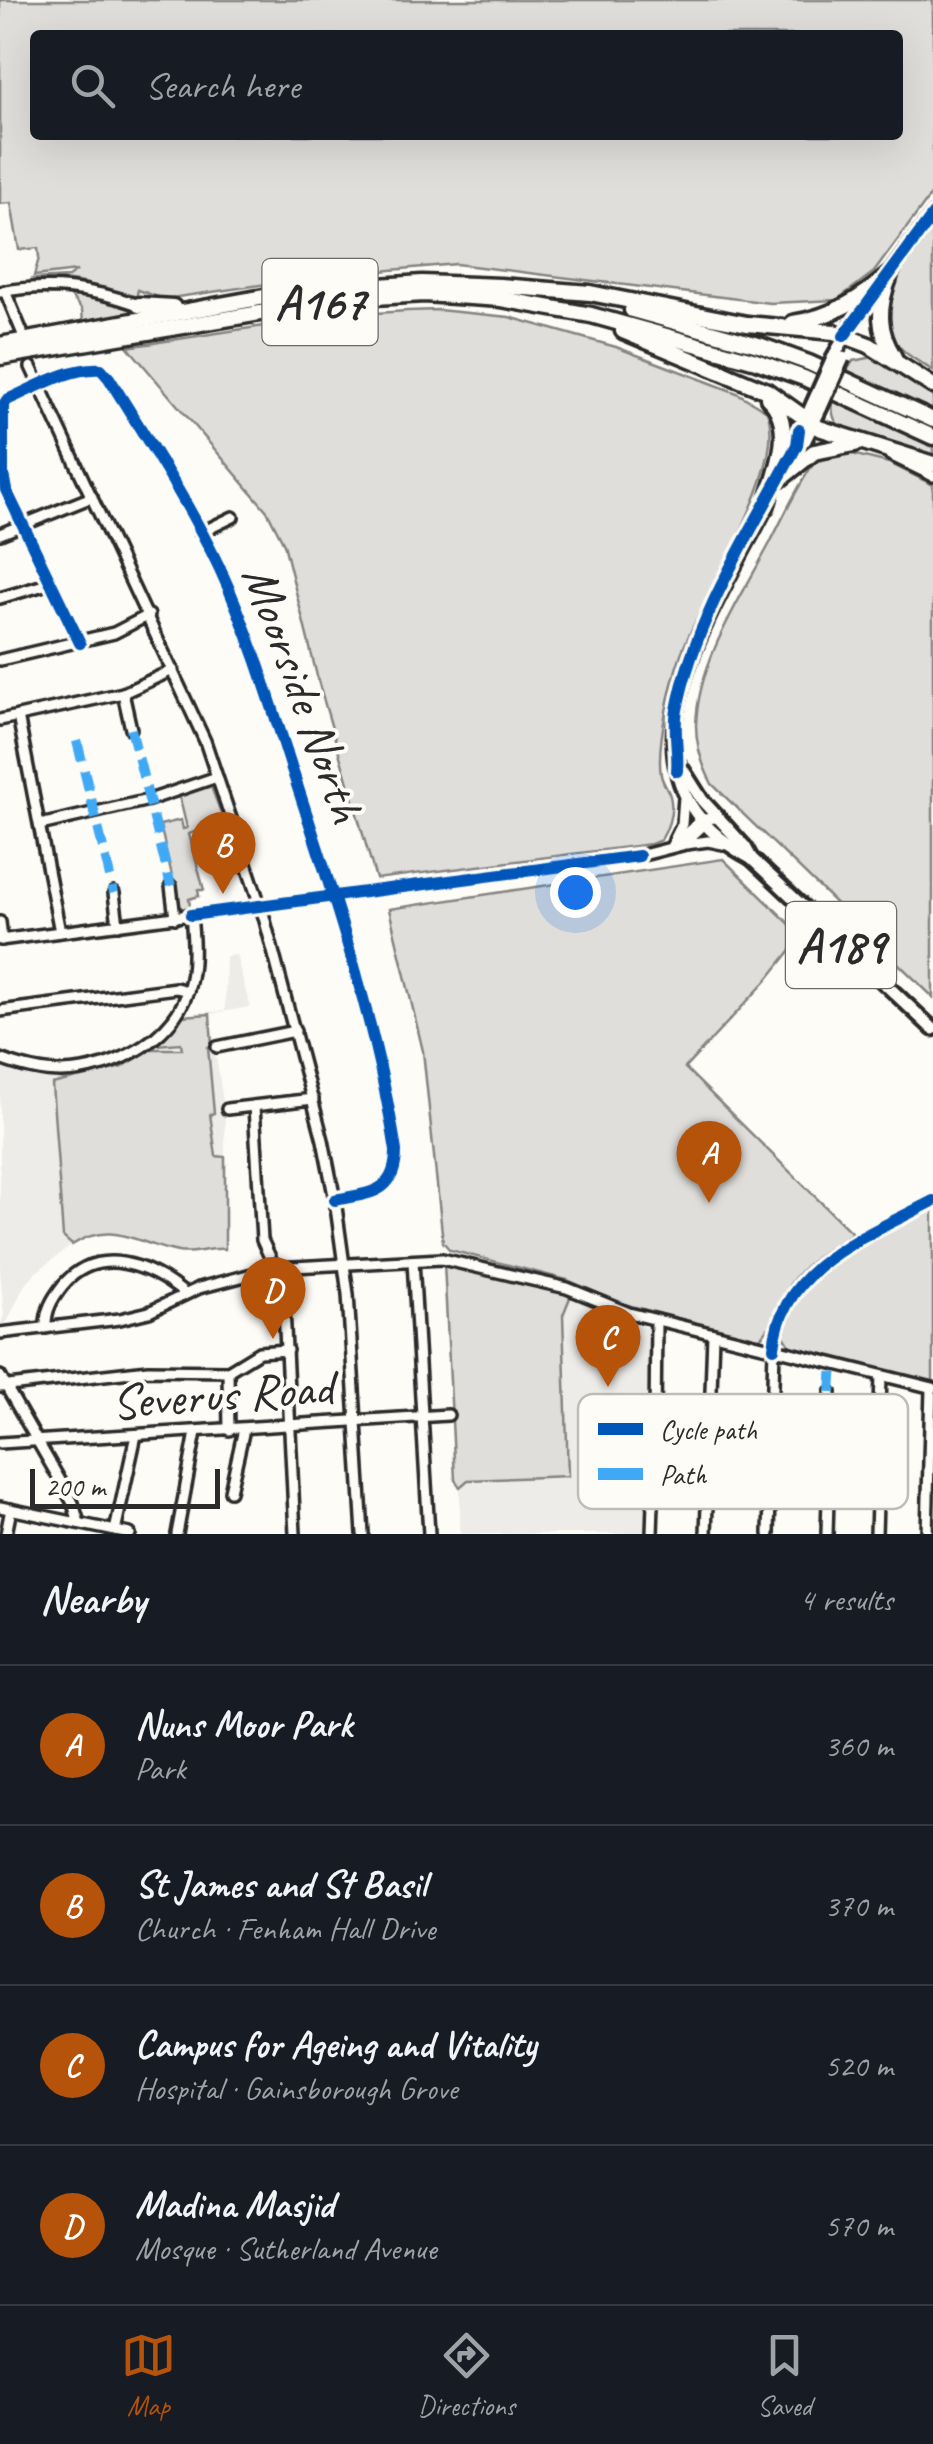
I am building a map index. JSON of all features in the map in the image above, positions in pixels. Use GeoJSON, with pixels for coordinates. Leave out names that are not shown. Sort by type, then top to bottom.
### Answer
{"type":"FeatureCollection","features":[{"type":"Feature","properties":{"kind":"highway"},"geometry":{"type":"LineString","coordinates":[[747,324],[794,323],[826,316],[858,300],[890,274]]}},
{"type":"Feature","properties":{"kind":"highway"},"geometry":{"type":"LineString","coordinates":[[890,274],[882,295],[880,319],[886,343],[897,362]]}},
{"type":"Feature","properties":{"kind":"highway","name":"A167"},"geometry":{"type":"LineString","coordinates":[[0,344],[292,292],[422,283],[638,311],[809,363],[933,420]]}},
{"type":"Feature","properties":{"kind":"highway"},"geometry":{"type":"LineString","coordinates":[[548,298],[590,293],[747,324],[825,330],[897,362],[933,386]]}},
{"type":"Feature","properties":{"kind":"highway","name":"A167"},"geometry":{"type":"LineString","coordinates":[[0,357],[343,299],[424,294],[548,298],[804,378],[933,437]]}},
{"type":"Feature","properties":{"kind":"highway"},"geometry":{"type":"LineString","coordinates":[[548,298],[748,382],[779,398],[809,422],[861,443],[933,464]]}},
{"type":"Feature","properties":{"kind":"highway"},"geometry":{"type":"LineString","coordinates":[[139,304],[199,308]]}},
{"type":"Feature","properties":{"kind":"highway"},"geometry":{"type":"LineString","coordinates":[[748,382],[772,402],[783,420],[780,456],[766,506]]}},
{"type":"Feature","properties":{"kind":"highway"},"geometry":{"type":"LineString","coordinates":[[779,480],[814,452],[861,443]]}},
{"type":"Feature","properties":{"kind":"main road","name":"A189"},"geometry":{"type":"LineString","coordinates":[[933,215],[863,312],[839,356],[709,614],[683,683],[676,720],[678,781],[684,796],[728,845],[751,858],[933,1028]]}},
{"type":"Feature","properties":{"kind":"main road","name":"A189"},"geometry":{"type":"LineString","coordinates":[[679,764],[707,821],[745,847],[751,858]]}},
{"type":"Feature","properties":{"kind":"street"},"geometry":{"type":"LineString","coordinates":[[22,332],[2,291],[65,286],[139,304]]}},
{"type":"Feature","properties":{"kind":"street"},"geometry":{"type":"LineString","coordinates":[[31,367],[174,670],[261,906],[296,1031],[335,1200],[344,1264],[363,1534]]}},
{"type":"Feature","properties":{"kind":"street","name":"Moorside North"},"geometry":{"type":"LineString","coordinates":[[39,386],[91,368],[101,370],[156,454],[220,568],[240,620],[334,898],[372,1038],[396,1152],[396,1168],[378,1192],[335,1200]]}},
{"type":"Feature","properties":{"kind":"street"},"geometry":{"type":"LineString","coordinates":[[39,386],[7,400],[3,406],[2,474],[6,490],[80,642]]}},
{"type":"Feature","properties":{"kind":"street"},"geometry":{"type":"LineString","coordinates":[[878,448],[933,476]]}},
{"type":"Feature","properties":{"kind":"street"},"geometry":{"type":"LineString","coordinates":[[0,534],[92,497]]}},
{"type":"Feature","properties":{"kind":"street"},"geometry":{"type":"LineString","coordinates":[[200,533],[233,516]]}},
{"type":"Feature","properties":{"kind":"street"},"geometry":{"type":"LineString","coordinates":[[0,598],[51,583]]}},
{"type":"Feature","properties":{"kind":"street"},"geometry":{"type":"LineString","coordinates":[[0,660],[114,633],[149,615]]}},
{"type":"Feature","properties":{"kind":"street"},"geometry":{"type":"LineString","coordinates":[[0,720],[122,693],[174,670]]}},
{"type":"Feature","properties":{"kind":"street"},"geometry":{"type":"LineString","coordinates":[[122,693],[132,729]]}},
{"type":"Feature","properties":{"kind":"street"},"geometry":{"type":"LineString","coordinates":[[18,716],[60,932]]}},
{"type":"Feature","properties":{"kind":"street"},"geometry":{"type":"LineString","coordinates":[[40,825],[149,800],[217,778]]}},
{"type":"Feature","properties":{"kind":"street"},"geometry":{"type":"LineString","coordinates":[[668,848],[681,827],[684,796]]}},
{"type":"Feature","properties":{"kind":"street"},"geometry":{"type":"LineString","coordinates":[[668,848],[707,821]]}},
{"type":"Feature","properties":{"kind":"street"},"geometry":{"type":"LineString","coordinates":[[682,845],[707,821]]}},
{"type":"Feature","properties":{"kind":"street"},"geometry":{"type":"LineString","coordinates":[[0,922],[1,940],[334,898],[704,841],[728,845]]}},
{"type":"Feature","properties":{"kind":"street"},"geometry":{"type":"LineString","coordinates":[[171,886],[175,918]]}},
{"type":"Feature","properties":{"kind":"street"},"geometry":{"type":"LineString","coordinates":[[114,893],[118,925]]}},
{"type":"Feature","properties":{"kind":"street"},"geometry":{"type":"LineString","coordinates":[[0,1059],[59,1072],[106,1064],[132,1054],[156,1036],[177,1012],[188,991],[192,972],[191,916]]}},
{"type":"Feature","properties":{"kind":"street"},"geometry":{"type":"LineString","coordinates":[[0,1011],[176,988],[188,991]]}},
{"type":"Feature","properties":{"kind":"street"},"geometry":{"type":"LineString","coordinates":[[217,1046],[296,1031]]}},
{"type":"Feature","properties":{"kind":"street"},"geometry":{"type":"LineString","coordinates":[[227,1109],[313,1100]]}},
{"type":"Feature","properties":{"kind":"street"},"geometry":{"type":"LineString","coordinates":[[254,1106],[262,1240],[278,1267],[287,1350],[295,1534]]}},
{"type":"Feature","properties":{"kind":"street"},"geometry":{"type":"LineString","coordinates":[[773,1394],[777,1324],[784,1308],[814,1270],[844,1248],[933,1201]]}},
{"type":"Feature","properties":{"kind":"street"},"geometry":{"type":"LineString","coordinates":[[0,1333],[149,1312],[185,1294],[278,1267],[442,1259],[462,1262],[567,1288],[629,1313],[932,1388],[927,1534]]}},
{"type":"Feature","properties":{"kind":"street"},"geometry":{"type":"LineString","coordinates":[[46,1328],[45,1316],[51,1302],[68,1279],[103,1262],[117,1260],[146,1269],[185,1294]]}},
{"type":"Feature","properties":{"kind":"street"},"geometry":{"type":"LineString","coordinates":[[413,1261],[429,1534]]}},
{"type":"Feature","properties":{"kind":"street"},"geometry":{"type":"LineString","coordinates":[[655,1394],[656,1320]]}},
{"type":"Feature","properties":{"kind":"street"},"geometry":{"type":"LineString","coordinates":[[711,1394],[713,1334]]}},
{"type":"Feature","properties":{"kind":"street"},"geometry":{"type":"LineString","coordinates":[[3,1386],[148,1370],[228,1371],[259,1352],[287,1350]]}},
{"type":"Feature","properties":{"kind":"street"},"geometry":{"type":"LineString","coordinates":[[228,1371],[230,1430]]}},
{"type":"Feature","properties":{"kind":"street"},"geometry":{"type":"LineString","coordinates":[[0,1376],[73,1502],[79,1524]]}},
{"type":"Feature","properties":{"kind":"street"},"geometry":{"type":"LineString","coordinates":[[880,1394],[881,1376]]}},
{"type":"Feature","properties":{"kind":"street","name":"Severus Road"},"geometry":{"type":"LineString","coordinates":[[0,1443],[448,1415]]}},
{"type":"Feature","properties":{"kind":"street"},"geometry":{"type":"LineString","coordinates":[[230,1490],[244,1429]]}},
{"type":"Feature","properties":{"kind":"street"},"geometry":{"type":"LineString","coordinates":[[177,1534],[196,1432]]}},
{"type":"Feature","properties":{"kind":"street"},"geometry":{"type":"LineString","coordinates":[[116,1531],[136,1436]]}},
{"type":"Feature","properties":{"kind":"street"},"geometry":{"type":"LineString","coordinates":[[6,1534],[6,1508],[130,1534]]}},
{"type":"Feature","properties":{"kind":"street"},"geometry":{"type":"LineString","coordinates":[[652,1534],[653,1509]]}},
{"type":"Feature","properties":{"kind":"street"},"geometry":{"type":"LineString","coordinates":[[706,1534],[707,1509]]}},
{"type":"Feature","properties":{"kind":"street"},"geometry":{"type":"LineString","coordinates":[[769,1534],[770,1509]]}},
{"type":"Feature","properties":{"kind":"street"},"geometry":{"type":"LineString","coordinates":[[827,1534],[828,1509]]}},
{"type":"Feature","properties":{"kind":"street"},"geometry":{"type":"LineString","coordinates":[[876,1534],[877,1509]]}},
{"type":"Feature","properties":{"kind":"shaded area"},"geometry":{"type":"Polygon","coordinates":[[[0,0],[933,0],[933,192],[874,272],[837,300],[770,303],[456,264],[314,277],[164,299],[138,290],[132,299],[84,283],[35,281],[68,277],[77,271],[34,276],[38,248],[19,250],[11,203],[0,204],[0,0]]]}},
{"type":"Feature","properties":{"kind":"shaded area"},"geometry":{"type":"Polygon","coordinates":[[[933,228],[933,371],[896,342],[888,310],[897,280],[933,228]]]}},
{"type":"Feature","properties":{"kind":"shaded area"},"geometry":{"type":"Polygon","coordinates":[[[63,291],[111,299],[148,313],[0,341],[83,323],[82,310],[69,294],[46,292],[63,291]]]}},
{"type":"Feature","properties":{"kind":"shaded area"},"geometry":{"type":"Polygon","coordinates":[[[438,310],[509,317],[616,347],[737,393],[767,411],[770,436],[766,465],[755,498],[692,629],[673,681],[662,731],[660,763],[671,813],[661,840],[376,879],[319,684],[284,544],[267,511],[128,347],[321,318],[438,310]]]}},
{"type":"Feature","properties":{"kind":"shaded area"},"geometry":{"type":"Polygon","coordinates":[[[874,357],[899,367],[933,389],[933,413],[846,372],[853,361],[874,357]]]}},
{"type":"Feature","properties":{"kind":"shaded area"},"geometry":{"type":"Polygon","coordinates":[[[833,401],[933,444],[933,460],[844,431],[833,414],[833,401]]]}},
{"type":"Feature","properties":{"kind":"shaded area"},"geometry":{"type":"Polygon","coordinates":[[[844,452],[889,463],[933,485],[933,997],[712,784],[697,741],[704,677],[734,609],[814,463],[827,454],[844,452]]]}},
{"type":"Feature","properties":{"kind":"shaded area"},"geometry":{"type":"Polygon","coordinates":[[[210,784],[224,821],[189,834],[204,890],[198,890],[199,896],[189,899],[190,907],[180,909],[160,825],[181,820],[183,829],[187,828],[179,795],[210,784]]]}},
{"type":"Feature","properties":{"kind":"shaded area"},"geometry":{"type":"Polygon","coordinates":[[[723,859],[802,936],[685,1068],[852,1233],[803,1268],[758,1339],[623,1304],[567,1280],[450,1250],[443,1242],[423,1051],[389,909],[723,859]]]}},
{"type":"Feature","properties":{"kind":"shaded area"},"geometry":{"type":"Polygon","coordinates":[[[236,955],[250,1007],[210,1014],[225,1115],[225,1249],[178,1252],[121,1234],[95,1233],[35,1273],[24,1286],[5,1326],[0,1326],[4,1315],[0,1271],[0,1065],[36,1075],[72,1075],[112,1067],[128,1059],[180,1014],[225,1011],[226,956],[236,955]]]}},
{"type":"Feature","properties":{"kind":"shaded area"},"geometry":{"type":"Polygon","coordinates":[[[210,1014],[212,1046],[208,1047],[214,1113],[210,1114],[216,1156],[225,1157],[225,1249],[178,1252],[112,1234],[100,1234],[72,1245],[63,1237],[52,1084],[122,1067],[152,1049],[182,1049],[181,1043],[156,1045],[182,1016],[210,1014]]]}},
{"type":"Feature","properties":{"kind":"shaded area"},"geometry":{"type":"Polygon","coordinates":[[[933,1209],[933,1384],[790,1346],[784,1336],[792,1311],[822,1273],[864,1244],[933,1209]]]}},
{"type":"Feature","properties":{"kind":"shaded area"},"geometry":{"type":"Polygon","coordinates":[[[444,1263],[571,1295],[563,1315],[568,1476],[468,1480],[460,1487],[455,1480],[444,1263]]]}},
{"type":"Feature","properties":{"kind":"shaded area"},"geometry":{"type":"Polygon","coordinates":[[[571,1295],[610,1315],[652,1329],[650,1394],[578,1394],[578,1509],[648,1509],[647,1534],[460,1534],[460,1487],[468,1480],[568,1475],[563,1315],[571,1295]]]}},
{"type":"Feature","properties":{"kind":"marked path"},"geometry":{"type":"LineString","coordinates":[[131,729],[171,886]]}},
{"type":"Feature","properties":{"kind":"marked path"},"geometry":{"type":"LineString","coordinates":[[77,741],[114,893]]}},
{"type":"Feature","properties":{"kind":"marked path"},"geometry":{"type":"LineString","coordinates":[[831,1392],[833,1364]]}},
{"type":"Feature","properties":{"kind":"cycle path"},"geometry":{"type":"LineString","coordinates":[[844,336],[933,215]]}},
{"type":"Feature","properties":{"kind":"cycle path"},"geometry":{"type":"LineString","coordinates":[[80,643],[6,490],[3,406],[7,400],[52,379],[101,369],[181,496],[232,596],[272,707],[355,970],[388,1105],[395,1165],[386,1184],[378,1189],[335,1200]]}},
{"type":"Feature","properties":{"kind":"cycle path"},"geometry":{"type":"LineString","coordinates":[[677,771],[677,710],[697,641],[727,574],[797,445],[799,430]]}},
{"type":"Feature","properties":{"kind":"cycle path"},"geometry":{"type":"LineString","coordinates":[[191,915],[639,856]]}},
{"type":"Feature","properties":{"kind":"cycle path"},"geometry":{"type":"LineString","coordinates":[[774,1348],[780,1319],[811,1274],[856,1241],[933,1201]]}},
{"type":"Feature","properties":{"kind":"place","name":"St James and St Basil"},"geometry":{"type":"Point","coordinates":[223,894]}},
{"type":"Feature","properties":{"kind":"place","name":"Nuns Moor Park"},"geometry":{"type":"Point","coordinates":[709,1203]}},
{"type":"Feature","properties":{"kind":"place","name":"Madina Masjid"},"geometry":{"type":"Point","coordinates":[273,1339]}},
{"type":"Feature","properties":{"kind":"place","name":"Campus for Ageing and Vitality"},"geometry":{"type":"Point","coordinates":[608,1387]}}]}
